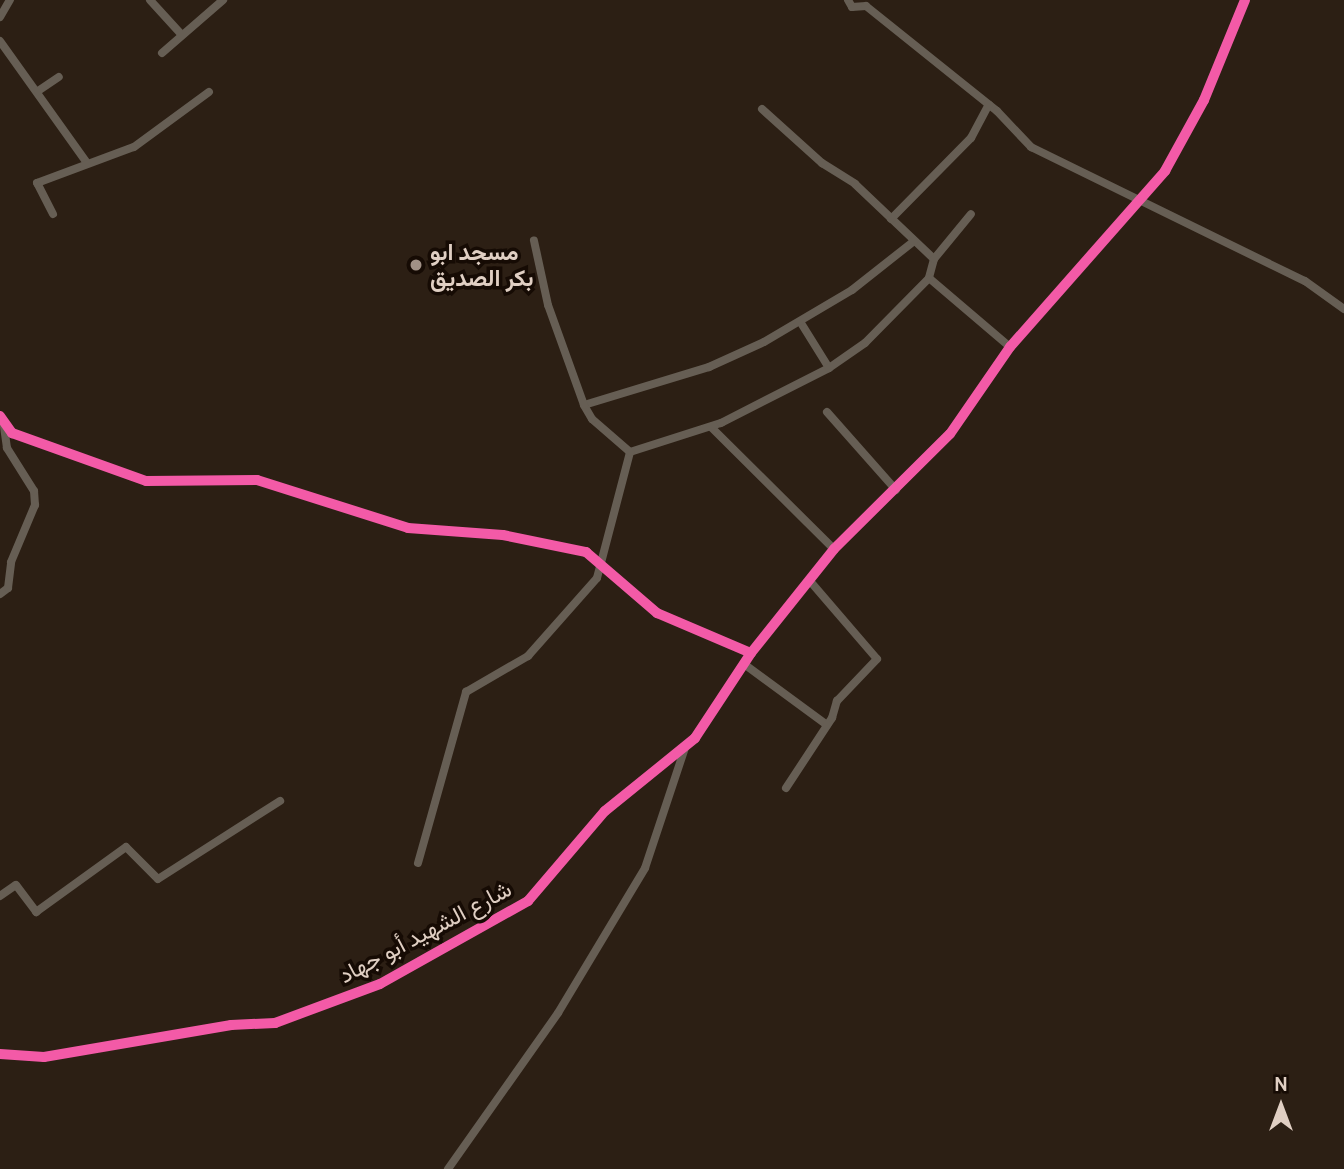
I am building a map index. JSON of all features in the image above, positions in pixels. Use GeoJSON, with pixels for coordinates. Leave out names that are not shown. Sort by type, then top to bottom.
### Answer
{"type":"FeatureCollection","features":[{"type":"Feature","properties":{"kind":"street"},"geometry":{"type":"LineString","coordinates":[[0,17],[10,0]]}},
{"type":"Feature","properties":{"kind":"street"},"geometry":{"type":"LineString","coordinates":[[150,0],[182,35]]}},
{"type":"Feature","properties":{"kind":"street"},"geometry":{"type":"LineString","coordinates":[[162,53],[223,0]]}},
{"type":"Feature","properties":{"kind":"street"},"geometry":{"type":"LineString","coordinates":[[848,0],[852,7],[869,3],[989,104],[1031,147],[1306,281],[1344,309]]}},
{"type":"Feature","properties":{"kind":"street"},"geometry":{"type":"LineString","coordinates":[[448,1169],[558,1013],[645,868],[685,745],[695,738],[751,653],[834,549],[950,434],[1010,347],[1140,202],[1164,171],[1204,100],[1245,0]]}},
{"type":"Feature","properties":{"kind":"street"},"geometry":{"type":"LineString","coordinates":[[0,41],[87,163]]}},
{"type":"Feature","properties":{"kind":"street"},"geometry":{"type":"LineString","coordinates":[[38,91],[59,77]]}},
{"type":"Feature","properties":{"kind":"street"},"geometry":{"type":"LineString","coordinates":[[53,214],[37,183],[134,147],[209,92]]}},
{"type":"Feature","properties":{"kind":"street"},"geometry":{"type":"LineString","coordinates":[[891,219],[971,138],[989,104]]}},
{"type":"Feature","properties":{"kind":"street"},"geometry":{"type":"LineString","coordinates":[[762,109],[822,163],[855,184],[934,259]]}},
{"type":"Feature","properties":{"kind":"street"},"geometry":{"type":"LineString","coordinates":[[630,452],[711,427],[829,368],[864,343],[929,278],[934,259],[971,214]]}},
{"type":"Feature","properties":{"kind":"street"},"geometry":{"type":"LineString","coordinates":[[534,241],[548,305],[584,405],[592,419],[630,452]]}},
{"type":"Feature","properties":{"kind":"street"},"geometry":{"type":"LineString","coordinates":[[584,405],[709,367],[801,323],[914,241]]}},
{"type":"Feature","properties":{"kind":"street"},"geometry":{"type":"LineString","coordinates":[[929,278],[1010,347]]}},
{"type":"Feature","properties":{"kind":"street"},"geometry":{"type":"LineString","coordinates":[[801,323],[829,368]]}},
{"type":"Feature","properties":{"kind":"street"},"geometry":{"type":"LineString","coordinates":[[827,412],[896,490]]}},
{"type":"Feature","properties":{"kind":"street"},"geometry":{"type":"LineString","coordinates":[[0,416],[7,448],[34,491],[35,505],[11,562],[8,588],[0,594]]}},
{"type":"Feature","properties":{"kind":"street"},"geometry":{"type":"LineString","coordinates":[[4,426],[146,481],[257,480],[372,520],[408,528],[509,536],[586,552],[657,613],[751,653]]}},
{"type":"Feature","properties":{"kind":"street"},"geometry":{"type":"LineString","coordinates":[[711,427],[834,549]]}},
{"type":"Feature","properties":{"kind":"street"},"geometry":{"type":"LineString","coordinates":[[418,863],[466,692],[541,645],[603,566],[630,452]]}},
{"type":"Feature","properties":{"kind":"street"},"geometry":{"type":"LineString","coordinates":[[786,788],[827,725],[837,701],[877,659],[809,580]]}},
{"type":"Feature","properties":{"kind":"street"},"geometry":{"type":"LineString","coordinates":[[744,664],[827,725]]}},
{"type":"Feature","properties":{"kind":"street","name":"شارع الشهيد أبو جهاد"},"geometry":{"type":"LineString","coordinates":[[0,1054],[44,1057],[230,1025],[275,1023],[380,984],[528,901],[605,811],[685,745]]}},
{"type":"Feature","properties":{"kind":"street"},"geometry":{"type":"LineString","coordinates":[[0,896],[16,885],[36,912],[126,847],[158,879],[280,801]]}},
{"type":"Feature","properties":{"kind":"cycle path"},"geometry":{"type":"LineString","coordinates":[[0,1054],[44,1057],[231,1025],[275,1023],[380,984],[528,901],[605,811],[695,738],[751,653],[834,549],[950,434],[1010,347],[1165,171],[1204,100],[1245,0]]}},
{"type":"Feature","properties":{"kind":"cycle path"},"geometry":{"type":"LineString","coordinates":[[0,416],[12,433],[146,481],[257,480],[408,528],[503,535],[586,552],[657,613],[751,653]]}},
{"type":"Feature","properties":{"kind":"place","name":"مسجد ابو بكر الصديق"},"geometry":{"type":"Point","coordinates":[416,265]}}]}
